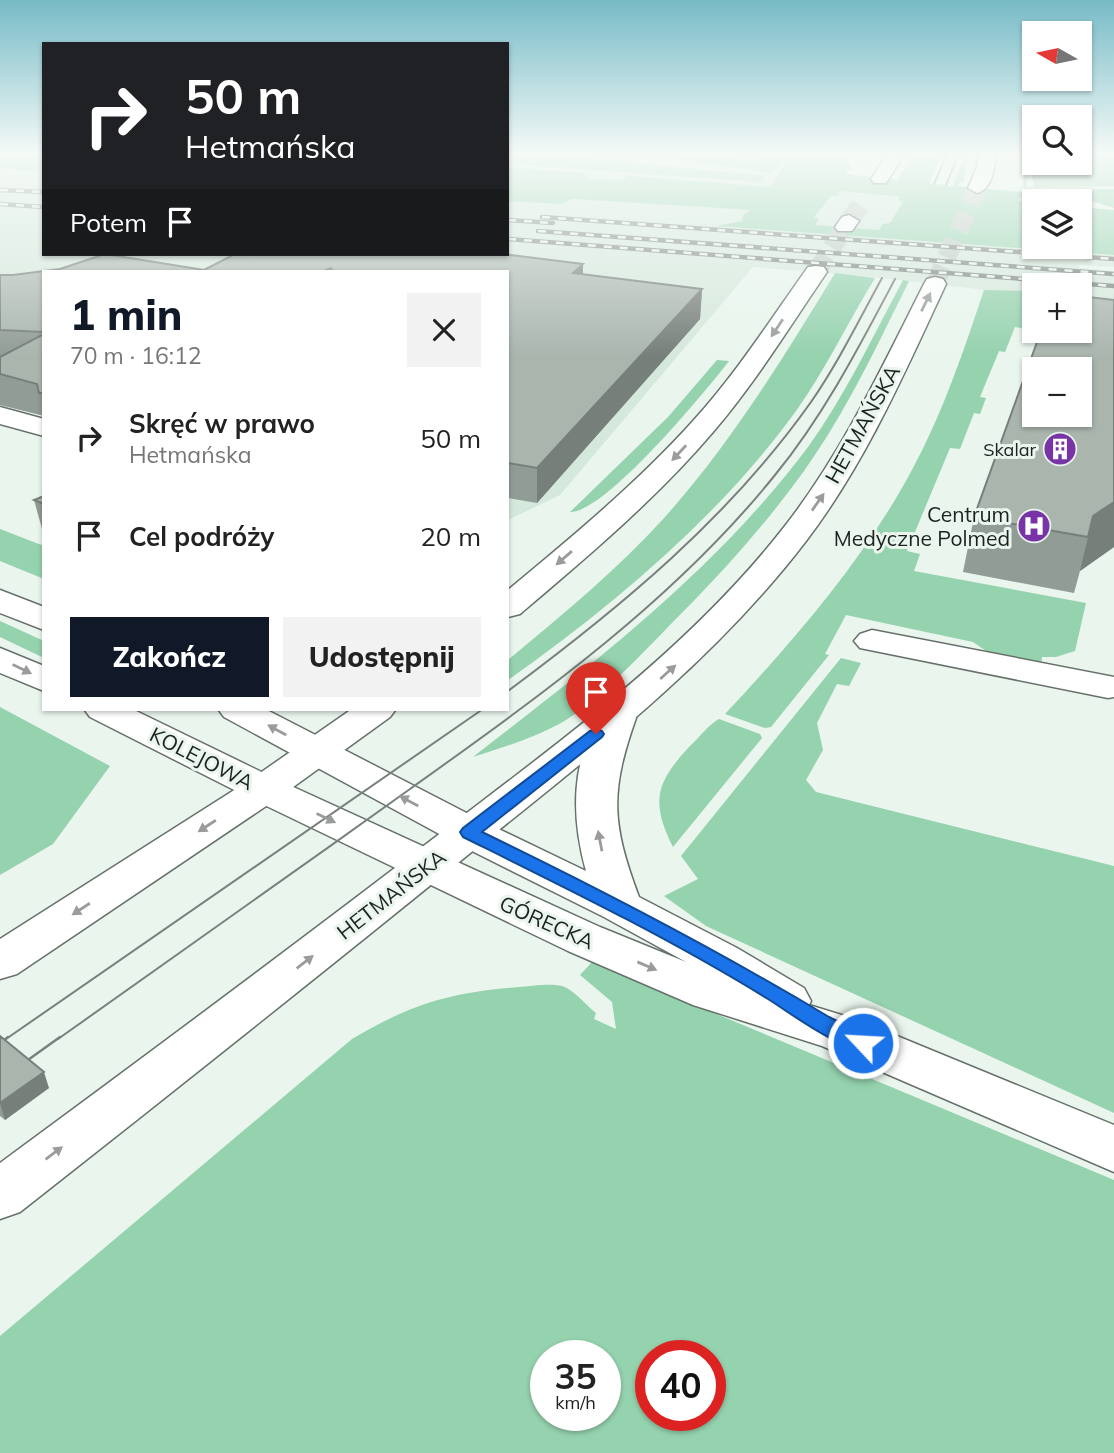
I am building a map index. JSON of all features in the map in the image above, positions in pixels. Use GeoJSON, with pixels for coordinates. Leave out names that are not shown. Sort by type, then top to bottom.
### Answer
{"type":"FeatureCollection","features":[{"type":"Feature","properties":{"kind":"main road"},"geometry":{"type":"LineString","coordinates":[[509,606],[630,500],[705,425],[758,356],[816,272]]}},
{"type":"Feature","properties":{"kind":"main road","name":"HETMAŃSKA"},"geometry":{"type":"LineString","coordinates":[[0,1195],[617,718],[726,615],[796,533],[860,436],[935,284]]}},
{"type":"Feature","properties":{"kind":"main road"},"geometry":{"type":"LineString","coordinates":[[0,415],[42,427]]}},
{"type":"Feature","properties":{"kind":"main road"},"geometry":{"type":"LineString","coordinates":[[0,600],[42,619]]}},
{"type":"Feature","properties":{"kind":"main road"},"geometry":{"type":"LineString","coordinates":[[872,641],[1112,681]]}},
{"type":"Feature","properties":{"kind":"main road"},"geometry":{"type":"LineString","coordinates":[[0,659],[42,679]]}},
{"type":"Feature","properties":{"kind":"main road","name":"KOLEJOWA"},"geometry":{"type":"LineString","coordinates":[[107,711],[264,789]]}},
{"type":"Feature","properties":{"kind":"main road"},"geometry":{"type":"LineString","coordinates":[[241,711],[316,752]]}},
{"type":"Feature","properties":{"kind":"main road"},"geometry":{"type":"LineString","coordinates":[[0,962],[264,789],[374,711]]}},
{"type":"Feature","properties":{"kind":"main road"},"geometry":{"type":"LineString","coordinates":[[617,718],[603,755],[596,794],[598,836],[608,876],[620,906]]}},
{"type":"Feature","properties":{"kind":"main road","name":"GÓRECKA"},"geometry":{"type":"LineString","coordinates":[[316,752],[469,832],[620,906],[720,960],[840,1034]]}},
{"type":"Feature","properties":{"kind":"main road","name":"GÓRECKA"},"geometry":{"type":"LineString","coordinates":[[264,789],[583,939],[710,992],[840,1034],[1114,1149]]}},
{"type":"Feature","properties":{"kind":"shaded area"},"geometry":{"type":"Polygon","coordinates":[[[0,222],[42,222],[42,256],[509,256],[509,222],[1022,222],[1022,259],[1092,259],[1092,253],[1114,255],[1114,267],[1079,265],[1080,268],[1114,271],[1114,299],[1092,296],[1092,273],[1022,273],[1022,291],[995,291],[753,267],[560,495],[509,520],[509,270],[42,270],[42,277],[0,403],[0,222]]]}},
{"type":"Feature","properties":{"kind":"green space"},"geometry":{"type":"Polygon","coordinates":[[[738,222],[817,222],[815,225],[879,230],[883,224],[891,222],[1022,222],[1022,248],[717,226],[738,222]]]}},
{"type":"Feature","properties":{"kind":"green space"},"geometry":{"type":"Polygon","coordinates":[[[1092,222],[1114,222],[1114,255],[1092,253],[1092,222]]]}},
{"type":"Feature","properties":{"kind":"green space"},"geometry":{"type":"Polygon","coordinates":[[[835,273],[875,278],[807,395],[766,450],[733,487],[699,523],[625,590],[509,679],[509,659],[609,573],[689,489],[756,399],[835,273]]]}},
{"type":"Feature","properties":{"kind":"green space"},"geometry":{"type":"Polygon","coordinates":[[[903,280],[909,281],[834,426],[788,492],[722,571],[605,689],[566,720],[544,732],[473,757],[563,687],[651,613],[734,534],[772,492],[808,447],[834,407],[903,280]]]}},
{"type":"Feature","properties":{"kind":"green space"},"geometry":{"type":"Polygon","coordinates":[[[984,290],[1022,291],[1022,328],[1015,327],[1005,352],[999,351],[980,397],[986,398],[980,414],[974,413],[960,449],[950,448],[907,551],[920,554],[914,571],[1086,603],[1075,651],[1056,657],[1042,657],[1041,666],[989,653],[973,642],[846,615],[825,654],[829,655],[771,727],[765,728],[725,714],[827,597],[873,535],[924,447],[961,358],[984,290]]]}},
{"type":"Feature","properties":{"kind":"green space"},"geometry":{"type":"Polygon","coordinates":[[[717,360],[729,361],[630,473],[586,507],[570,512],[668,417],[717,360]]]}},
{"type":"Feature","properties":{"kind":"green space"},"geometry":{"type":"Polygon","coordinates":[[[0,529],[42,545],[42,578],[0,561],[0,529]]]}},
{"type":"Feature","properties":{"kind":"green space"},"geometry":{"type":"Polygon","coordinates":[[[0,621],[42,640],[42,657],[0,637],[0,621]]]}},
{"type":"Feature","properties":{"kind":"green space"},"geometry":{"type":"Polygon","coordinates":[[[841,658],[861,663],[849,686],[837,684],[817,723],[823,750],[806,780],[816,792],[1114,866],[1114,1113],[706,926],[664,896],[698,879],[681,856],[841,658]]]}},
{"type":"Feature","properties":{"kind":"green space"},"geometry":{"type":"Polygon","coordinates":[[[0,707],[110,766],[53,844],[0,875],[0,707]]]}},
{"type":"Feature","properties":{"kind":"green space"},"geometry":{"type":"Polygon","coordinates":[[[719,719],[760,734],[762,738],[673,847],[661,817],[659,804],[664,781],[679,758],[719,719]]]}},
{"type":"Feature","properties":{"kind":"green space"},"geometry":{"type":"Polygon","coordinates":[[[592,962],[1114,1180],[1114,1453],[0,1453],[0,1336],[352,1039],[413,1008],[473,992],[562,986],[571,990],[596,1013],[594,1019],[616,1029],[612,1002],[580,975],[592,962]]]}},
{"type":"Feature","properties":{"kind":"building"},"geometry":{"type":"Polygon","coordinates":[[[509,255],[583,264],[573,273],[702,289],[537,468],[509,463],[509,270],[204,270],[231,256],[509,255]]]}},
{"type":"Feature","properties":{"kind":"building"},"geometry":{"type":"Polygon","coordinates":[[[99,256],[117,256],[204,270],[52,270],[99,256]]]}},
{"type":"Feature","properties":{"kind":"building"},"geometry":{"type":"Polygon","coordinates":[[[42,271],[42,332],[0,330],[0,275],[42,271]]]}},
{"type":"Feature","properties":{"kind":"building","name":"Skalar"},"geometry":{"type":"Polygon","coordinates":[[[1092,297],[1114,300],[1114,502],[1093,516],[1088,537],[974,517],[1022,384],[1022,427],[1092,427],[1092,357],[1032,357],[1037,343],[1092,343],[1092,297]]]}},
{"type":"Feature","properties":{"kind":"building"},"geometry":{"type":"Polygon","coordinates":[[[42,335],[42,393],[39,393],[37,384],[0,374],[0,357],[42,335]]]}},
{"type":"Feature","properties":{"kind":"building"},"geometry":{"type":"Polygon","coordinates":[[[0,1036],[44,1072],[0,1103],[0,1036]]]}},
{"type":"Feature","properties":{"kind":"tunnel"},"geometry":{"type":"LineString","coordinates":[[935,284],[962,222]]}},
{"type":"Feature","properties":{"kind":"tunnel"},"geometry":{"type":"LineString","coordinates":[[816,272],[845,227]]}},
{"type":"Feature","properties":{"kind":"tram line"},"geometry":{"type":"LineString","coordinates":[[509,690],[632,593],[709,522],[745,484],[821,387],[882,278]]}},
{"type":"Feature","properties":{"kind":"tram line"},"geometry":{"type":"LineString","coordinates":[[58,1039],[508,718],[649,605],[736,521],[793,452],[840,380],[895,279]]}},
{"type":"Feature","properties":{"kind":"tram line"},"geometry":{"type":"LineString","coordinates":[[6,1039],[480,711]]}},
{"type":"Feature","properties":{"kind":"tram line"},"geometry":{"type":"LineString","coordinates":[[0,1043],[8,1037]]}},
{"type":"Feature","properties":{"kind":"tram line"},"geometry":{"type":"LineString","coordinates":[[0,1080],[60,1037]]}},
{"type":"Feature","properties":{"kind":"railway"},"geometry":{"type":"LineString","coordinates":[[535,222],[553,223]]}},
{"type":"Feature","properties":{"kind":"railway"},"geometry":{"type":"LineString","coordinates":[[607,222],[1114,259]]}},
{"type":"Feature","properties":{"kind":"railway"},"geometry":{"type":"LineString","coordinates":[[538,231],[1114,274]]}},
{"type":"Feature","properties":{"kind":"railway"},"geometry":{"type":"LineString","coordinates":[[509,239],[1114,286]]}},
{"type":"Feature","properties":{"kind":"place","name":"Skalar"},"geometry":{"type":"Point","coordinates":[1060,449]}},
{"type":"Feature","properties":{"kind":"place","name":"Centrum Medyczne Polmed"},"geometry":{"type":"Point","coordinates":[1034,526]}},
{"type":"Feature","properties":{"kind":"route"},"geometry":{"type":"LineString","coordinates":[[596,734],[469,832],[620,906],[720,960],[840,1034],[863,1043]]}}]}
